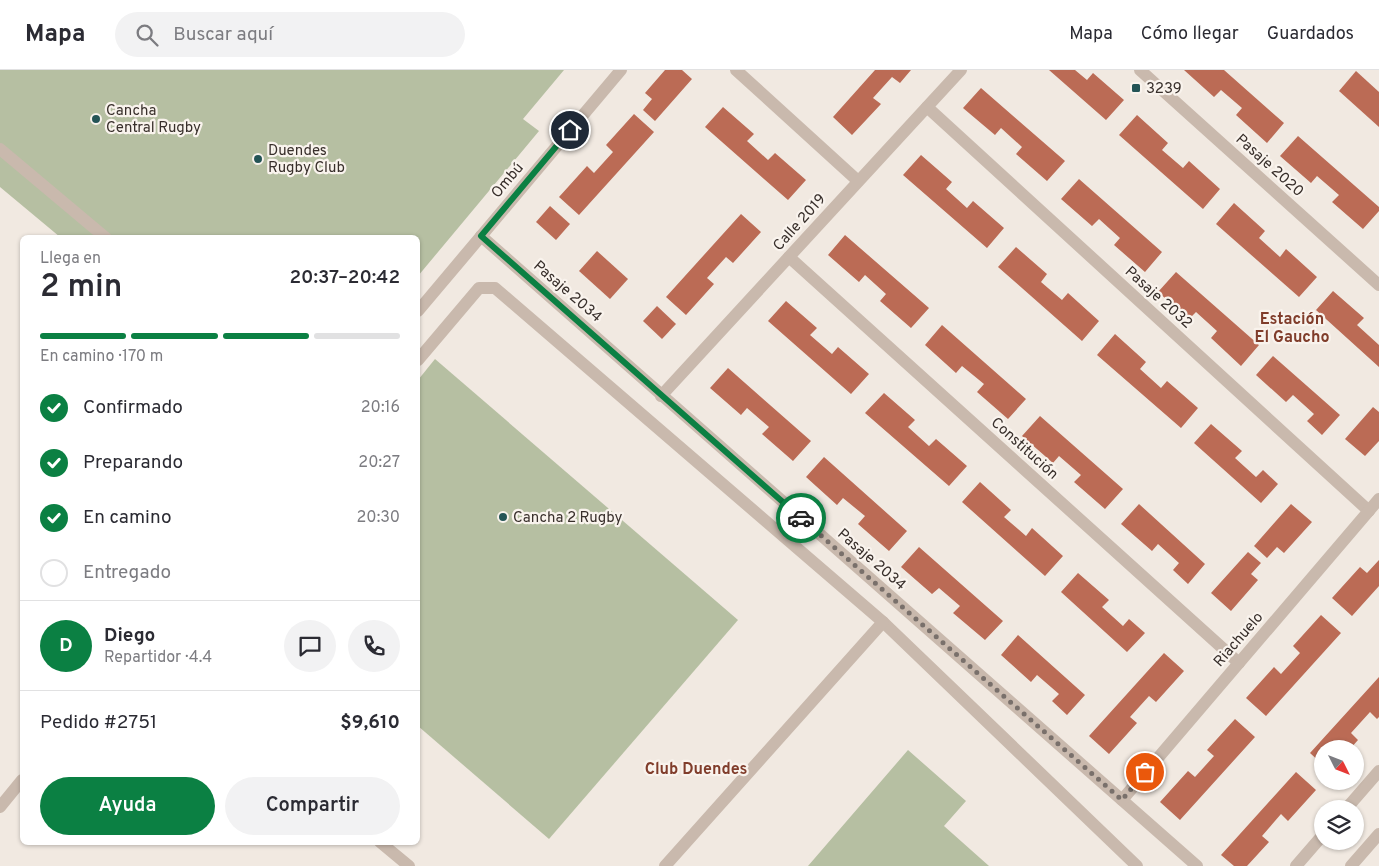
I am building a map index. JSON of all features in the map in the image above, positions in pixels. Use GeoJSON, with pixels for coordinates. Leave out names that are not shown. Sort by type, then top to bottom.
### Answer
{"type":"FeatureCollection","features":[{"type":"Feature","properties":{"kind":"street","name":"Ombú"},"geometry":{"type":"LineString","coordinates":[[420,309],[621,70]]}},
{"type":"Feature","properties":{"kind":"street"},"geometry":{"type":"LineString","coordinates":[[736,70],[858,181]]}},
{"type":"Feature","properties":{"kind":"street","name":"Calle 2019"},"geometry":{"type":"LineString","coordinates":[[661,396],[961,70]]}},
{"type":"Feature","properties":{"kind":"street","name":"Pasaje 2020"},"geometry":{"type":"LineString","coordinates":[[1140,70],[1379,285]]}},
{"type":"Feature","properties":{"kind":"street","name":"Pasaje 2032"},"geometry":{"type":"LineString","coordinates":[[927,107],[1369,511]]}},
{"type":"Feature","properties":{"kind":"street"},"geometry":{"type":"LineString","coordinates":[[0,149],[102,235]]}},
{"type":"Feature","properties":{"kind":"street","name":"Pasaje 2034"},"geometry":{"type":"LineString","coordinates":[[481,236],[1196,866]]}},
{"type":"Feature","properties":{"kind":"street","name":"Constitución"},"geometry":{"type":"LineString","coordinates":[[789,258],[1239,663]]}},
{"type":"Feature","properties":{"kind":"street"},"geometry":{"type":"LineString","coordinates":[[420,358],[479,288],[495,288],[883,622],[1137,866]]}},
{"type":"Feature","properties":{"kind":"street","name":"Riachuelo"},"geometry":{"type":"LineString","coordinates":[[1122,800],[1379,499]]}},
{"type":"Feature","properties":{"kind":"street"},"geometry":{"type":"LineString","coordinates":[[665,866],[883,622]]}},
{"type":"Feature","properties":{"kind":"street"},"geometry":{"type":"LineString","coordinates":[[1354,800],[1379,771]]}},
{"type":"Feature","properties":{"kind":"street"},"geometry":{"type":"LineString","coordinates":[[0,807],[20,782]]}},
{"type":"Feature","properties":{"kind":"street"},"geometry":{"type":"LineString","coordinates":[[1350,866],[1379,834]]}},
{"type":"Feature","properties":{"kind":"street"},"geometry":{"type":"LineString","coordinates":[[384,845],[409,866]]}},
{"type":"Feature","properties":{"kind":"street"},"geometry":{"type":"LineString","coordinates":[[1296,866],[1314,845]]}},
{"type":"Feature","properties":{"kind":"green space","name":"Duendes Rugby Club"},"geometry":{"type":"Polygon","coordinates":[[[0,70],[564,70],[523,119],[539,131],[420,274],[420,235],[58,235],[0,187],[0,70]]]}},
{"type":"Feature","properties":{"kind":"green space","name":"Cancha 2 Rugby"},"geometry":{"type":"Polygon","coordinates":[[[435,359],[738,620],[549,839],[420,728],[420,378],[435,359]]]}},
{"type":"Feature","properties":{"kind":"green space"},"geometry":{"type":"Polygon","coordinates":[[[908,750],[966,801],[944,826],[989,866],[808,866],[908,750]]]}},
{"type":"Feature","properties":{"kind":"building"},"geometry":{"type":"Polygon","coordinates":[[[665,70],[682,70],[692,79],[655,121],[643,110],[652,99],[645,93],[665,70]]]}},
{"type":"Feature","properties":{"kind":"building"},"geometry":{"type":"Polygon","coordinates":[[[875,70],[911,70],[900,83],[892,77],[873,98],[881,104],[852,135],[833,117],[875,70]]]}},
{"type":"Feature","properties":{"kind":"building"},"geometry":{"type":"Polygon","coordinates":[[[1049,70],[1075,70],[1087,80],[1093,73],[1124,100],[1106,120],[1049,70]]]}},
{"type":"Feature","properties":{"kind":"building"},"geometry":{"type":"Polygon","coordinates":[[[1184,70],[1224,70],[1284,123],[1267,143],[1236,115],[1242,108],[1221,90],[1214,97],[1184,70]]]}},
{"type":"Feature","properties":{"kind":"building"},"geometry":{"type":"Polygon","coordinates":[[[1356,71],[1379,92],[1379,127],[1339,91],[1356,71]]]}},
{"type":"Feature","properties":{"kind":"building"},"geometry":{"type":"Polygon","coordinates":[[[981,88],[1065,161],[1047,181],[1016,154],[1022,147],[1001,128],[995,135],[963,108],[981,88]]]}},
{"type":"Feature","properties":{"kind":"building"},"geometry":{"type":"Polygon","coordinates":[[[723,107],[754,134],[747,141],[768,160],[775,153],[806,180],[788,200],[705,127],[723,107]]]}},
{"type":"Feature","properties":{"kind":"building"},"geometry":{"type":"Polygon","coordinates":[[[634,114],[654,132],[579,215],[559,197],[587,166],[594,173],[613,152],[606,145],[634,114]]]}},
{"type":"Feature","properties":{"kind":"building"},"geometry":{"type":"Polygon","coordinates":[[[1137,115],[1168,143],[1162,150],[1183,168],[1189,161],[1220,189],[1203,209],[1119,135],[1137,115]]]}},
{"type":"Feature","properties":{"kind":"building"},"geometry":{"type":"Polygon","coordinates":[[[1298,136],[1379,207],[1379,211],[1363,229],[1332,202],[1339,195],[1317,176],[1311,183],[1280,156],[1298,136]]]}},
{"type":"Feature","properties":{"kind":"building"},"geometry":{"type":"Polygon","coordinates":[[[921,155],[952,182],[946,189],[967,208],[973,201],[1004,228],[987,248],[903,175],[921,155]]]}},
{"type":"Feature","properties":{"kind":"building"},"geometry":{"type":"Polygon","coordinates":[[[1079,179],[1162,252],[1145,272],[1114,245],[1120,238],[1099,219],[1092,226],[1061,199],[1079,179]]]}},
{"type":"Feature","properties":{"kind":"building"},"geometry":{"type":"Polygon","coordinates":[[[1234,203],[1265,231],[1259,238],[1280,257],[1286,249],[1317,277],[1299,297],[1216,224],[1234,203]]]}},
{"type":"Feature","properties":{"kind":"building"},"geometry":{"type":"Polygon","coordinates":[[[550,206],[570,224],[556,240],[536,222],[550,206]]]}},
{"type":"Feature","properties":{"kind":"building"},"geometry":{"type":"Polygon","coordinates":[[[741,214],[761,232],[733,263],[726,257],[707,278],[714,284],[686,315],[666,297],[741,214]]]}},
{"type":"Feature","properties":{"kind":"building"},"geometry":{"type":"Polygon","coordinates":[[[845,235],[929,308],[911,328],[880,301],[886,294],[865,275],[859,282],[828,255],[845,235]]]}},
{"type":"Feature","properties":{"kind":"building"},"geometry":{"type":"Polygon","coordinates":[[[1016,247],[1047,274],[1041,282],[1062,300],[1068,293],[1099,321],[1082,341],[998,267],[1016,247]]]}},
{"type":"Feature","properties":{"kind":"building"},"geometry":{"type":"Polygon","coordinates":[[[597,251],[628,279],[610,299],[579,271],[597,251]]]}},
{"type":"Feature","properties":{"kind":"building"},"geometry":{"type":"Polygon","coordinates":[[[1176,272],[1259,345],[1241,366],[1211,338],[1217,331],[1196,312],[1189,319],[1158,292],[1176,272]]]}},
{"type":"Feature","properties":{"kind":"building"},"geometry":{"type":"Polygon","coordinates":[[[1333,291],[1364,318],[1357,325],[1379,345],[1379,367],[1316,310],[1333,291]]]}},
{"type":"Feature","properties":{"kind":"building"},"geometry":{"type":"Polygon","coordinates":[[[786,301],[817,328],[810,335],[832,354],[838,347],[869,374],[851,394],[768,321],[786,301]]]}},
{"type":"Feature","properties":{"kind":"building"},"geometry":{"type":"Polygon","coordinates":[[[657,306],[676,324],[662,339],[643,321],[657,306]]]}},
{"type":"Feature","properties":{"kind":"building"},"geometry":{"type":"Polygon","coordinates":[[[942,325],[1026,399],[1008,419],[977,392],[984,384],[962,366],[956,373],[925,345],[942,325]]]}},
{"type":"Feature","properties":{"kind":"building"},"geometry":{"type":"Polygon","coordinates":[[[1115,334],[1146,362],[1140,369],[1161,388],[1167,381],[1198,408],[1181,428],[1097,355],[1115,334]]]}},
{"type":"Feature","properties":{"kind":"building"},"geometry":{"type":"Polygon","coordinates":[[[1273,356],[1340,415],[1322,435],[1307,421],[1314,414],[1293,395],[1286,402],[1256,375],[1273,356]]]}},
{"type":"Feature","properties":{"kind":"building"},"geometry":{"type":"Polygon","coordinates":[[[728,368],[811,441],[793,461],[762,434],[769,427],[747,408],[741,415],[710,388],[728,368]]]}},
{"type":"Feature","properties":{"kind":"building"},"geometry":{"type":"Polygon","coordinates":[[[884,393],[915,420],[908,427],[929,446],[936,439],[967,466],[949,486],[865,413],[884,393]]]}},
{"type":"Feature","properties":{"kind":"building"},"geometry":{"type":"Polygon","coordinates":[[[1373,407],[1379,412],[1379,441],[1365,456],[1345,439],[1373,407]]]}},
{"type":"Feature","properties":{"kind":"building"},"geometry":{"type":"Polygon","coordinates":[[[1040,416],[1123,489],[1105,509],[1074,482],[1081,475],[1059,456],[1053,463],[1022,436],[1040,416]]]}},
{"type":"Feature","properties":{"kind":"building"},"geometry":{"type":"Polygon","coordinates":[[[1211,424],[1242,451],[1235,458],[1256,477],[1263,470],[1278,484],[1261,503],[1194,443],[1211,424]]]}},
{"type":"Feature","properties":{"kind":"building"},"geometry":{"type":"Polygon","coordinates":[[[824,457],[907,531],[889,551],[858,524],[865,516],[843,498],[837,505],[806,477],[824,457]]]}},
{"type":"Feature","properties":{"kind":"building"},"geometry":{"type":"Polygon","coordinates":[[[980,482],[1011,510],[1004,517],[1026,536],[1032,528],[1063,556],[1045,576],[962,502],[980,482]]]}},
{"type":"Feature","properties":{"kind":"building"},"geometry":{"type":"Polygon","coordinates":[[[1139,504],[1205,564],[1188,584],[1173,570],[1179,563],[1158,544],[1152,551],[1121,524],[1139,504]]]}},
{"type":"Feature","properties":{"kind":"building"},"geometry":{"type":"Polygon","coordinates":[[[1291,504],[1312,522],[1284,553],[1277,547],[1267,558],[1254,546],[1291,504]]]}},
{"type":"Feature","properties":{"kind":"building"},"geometry":{"type":"Polygon","coordinates":[[[919,547],[1003,621],[985,640],[953,613],[960,606],[939,588],[932,594],[901,567],[919,547]]]}},
{"type":"Feature","properties":{"kind":"building"},"geometry":{"type":"Polygon","coordinates":[[[1248,552],[1261,563],[1251,574],[1258,580],[1231,611],[1211,593],[1248,552]]]}},
{"type":"Feature","properties":{"kind":"building"},"geometry":{"type":"Polygon","coordinates":[[[1379,560],[1379,586],[1352,616],[1332,598],[1360,567],[1367,573],[1379,560]]]}},
{"type":"Feature","properties":{"kind":"building"},"geometry":{"type":"Polygon","coordinates":[[[1078,573],[1109,600],[1102,607],[1123,626],[1129,619],[1145,633],[1127,652],[1061,592],[1078,573]]]}},
{"type":"Feature","properties":{"kind":"building"},"geometry":{"type":"Polygon","coordinates":[[[1321,615],[1341,633],[1266,716],[1246,698],[1274,667],[1281,674],[1300,653],[1293,646],[1321,615]]]}},
{"type":"Feature","properties":{"kind":"building"},"geometry":{"type":"Polygon","coordinates":[[[1018,635],[1085,695],[1067,715],[1052,701],[1059,694],[1037,675],[1031,682],[1001,655],[1018,635]]]}},
{"type":"Feature","properties":{"kind":"building"},"geometry":{"type":"Polygon","coordinates":[[[1164,653],[1184,671],[1156,702],[1149,696],[1130,717],[1137,723],[1109,754],[1089,736],[1164,653]]]}},
{"type":"Feature","properties":{"kind":"building"},"geometry":{"type":"Polygon","coordinates":[[[1379,677],[1379,717],[1377,719],[1370,712],[1351,733],[1358,740],[1322,740],[1379,677]]]}},
{"type":"Feature","properties":{"kind":"building"},"geometry":{"type":"Polygon","coordinates":[[[1235,719],[1255,737],[1180,820],[1160,802],[1188,771],[1195,777],[1214,756],[1207,750],[1235,719]]]}},
{"type":"Feature","properties":{"kind":"building"},"geometry":{"type":"Polygon","coordinates":[[[1314,749],[1314,757],[1310,753],[1314,749]]]}},
{"type":"Feature","properties":{"kind":"building"},"geometry":{"type":"Polygon","coordinates":[[[1296,772],[1316,790],[1288,821],[1281,814],[1262,836],[1269,842],[1247,866],[1234,866],[1221,855],[1296,772]]]}},
{"type":"Feature","properties":{"kind":"way so far"},"geometry":{"type":"LineString","coordinates":[[801,518],[1122,800],[1145,772]]}},
{"type":"Feature","properties":{"kind":"place","name":"3239"},"geometry":{"type":"Point","coordinates":[1136,88]}},
{"type":"Feature","properties":{"kind":"place","name":"Cancha Central Rugby"},"geometry":{"type":"Point","coordinates":[96,119]}},
{"type":"Feature","properties":{"kind":"place","name":"Duendes Rugby Club"},"geometry":{"type":"Point","coordinates":[258,159]}},
{"type":"Feature","properties":{"kind":"place","name":"Cancha 2 Rugby"},"geometry":{"type":"Point","coordinates":[503,517]}},
{"type":"Feature","properties":{"kind":"district","name":"Estación El Gaucho"},"geometry":{"type":"Point","coordinates":[1292,327]}},
{"type":"Feature","properties":{"kind":"district","name":"Club Duendes"},"geometry":{"type":"Point","coordinates":[696,768]}},
{"type":"Feature","properties":{"kind":"route"},"geometry":{"type":"LineString","coordinates":[[570,130],[481,236],[801,518]]}}]}
